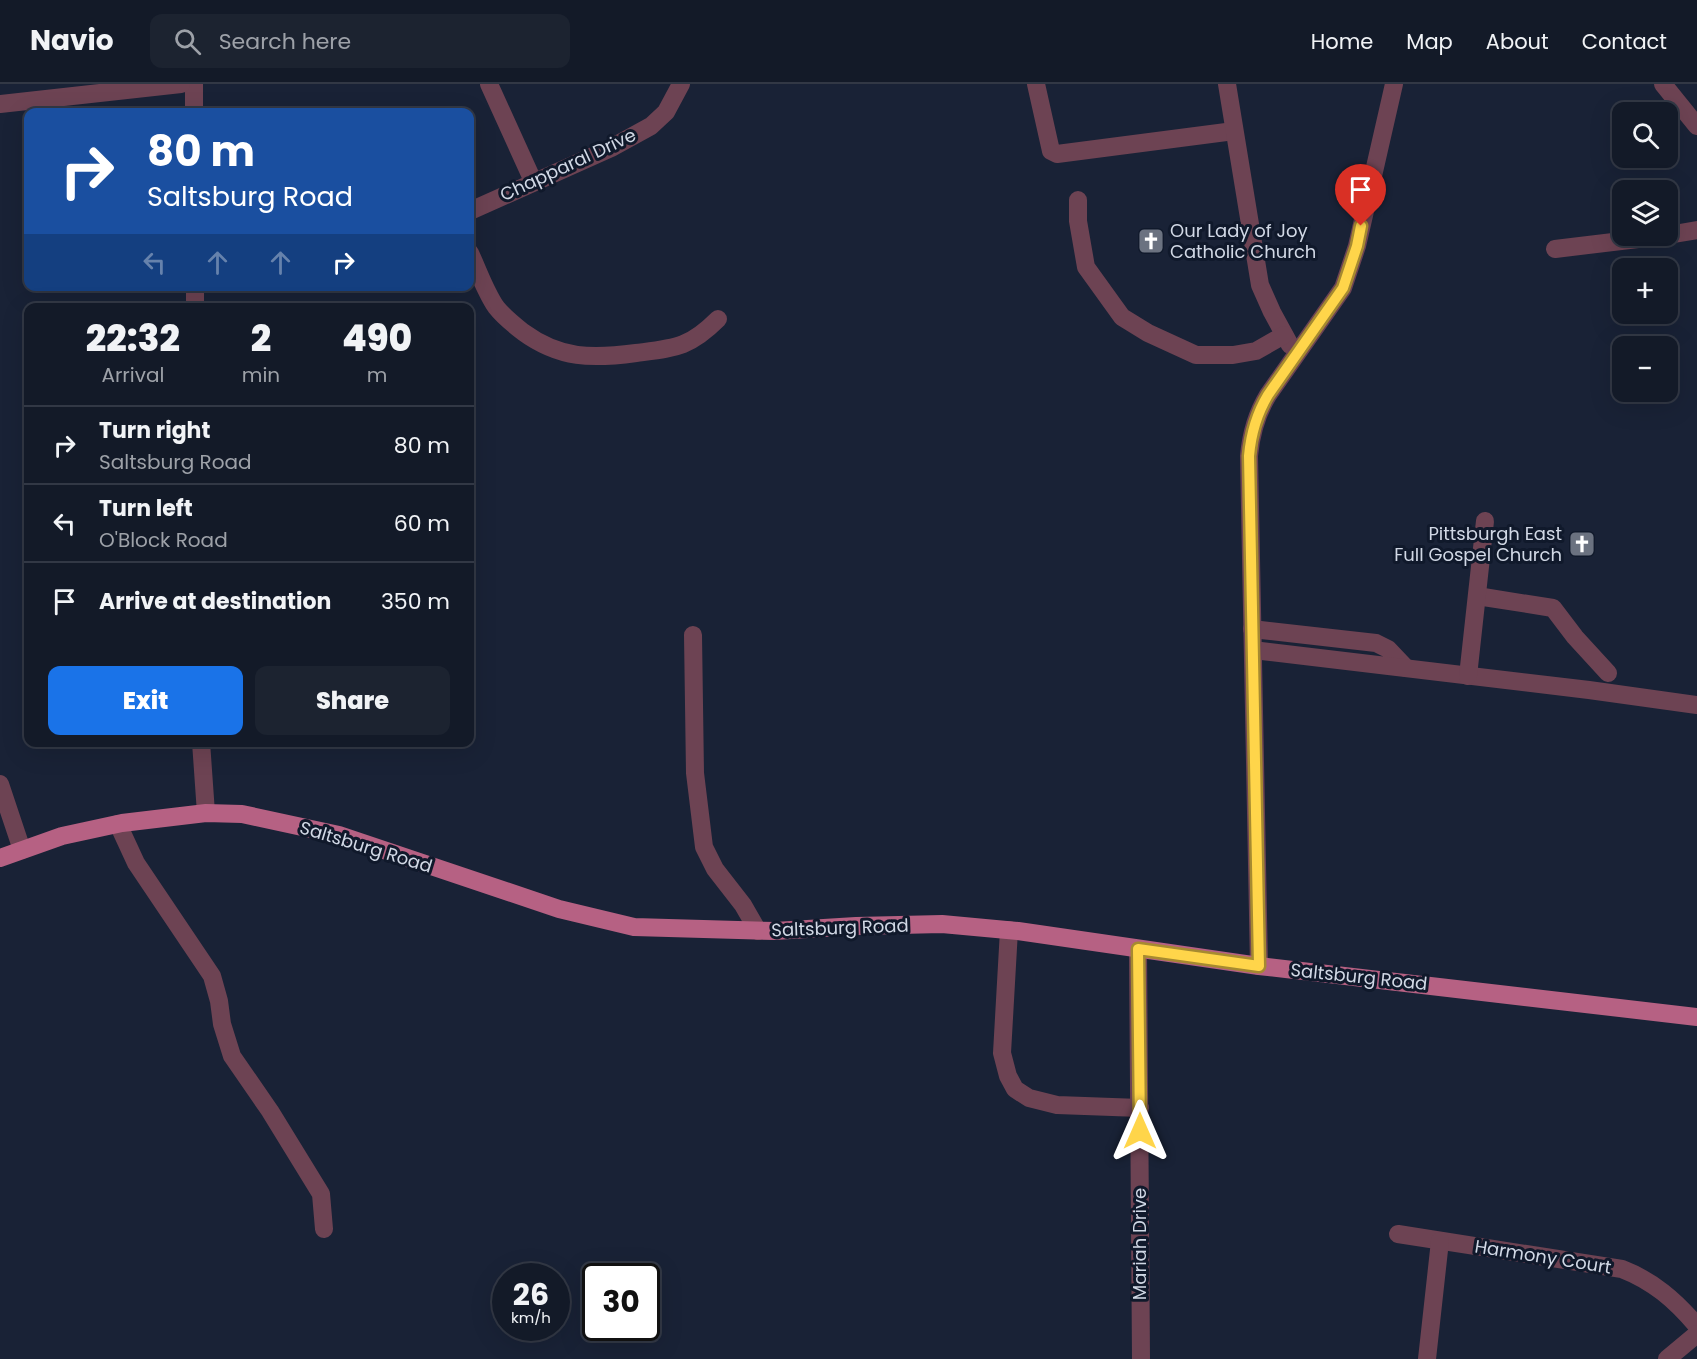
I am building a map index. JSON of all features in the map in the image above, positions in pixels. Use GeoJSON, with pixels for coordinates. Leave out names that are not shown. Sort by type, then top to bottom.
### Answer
{"type":"FeatureCollection","features":[{"type":"Feature","properties":{"kind":"main road","name":"Saltsburg Road"},"geometry":{"type":"LineString","coordinates":[[0,858],[62,836],[118,824],[206,813],[242,814],[339,835],[559,909],[634,927],[758,931],[942,924],[1009,930],[1259,966],[1697,1017]]}},
{"type":"Feature","properties":{"kind":"street"},"geometry":{"type":"LineString","coordinates":[[0,104],[181,84]]}},
{"type":"Feature","properties":{"kind":"street"},"geometry":{"type":"LineString","coordinates":[[194,84],[194,108]]}},
{"type":"Feature","properties":{"kind":"street"},"geometry":{"type":"LineString","coordinates":[[489,84],[533,181]]}},
{"type":"Feature","properties":{"kind":"street","name":"Chapparal Drive"},"geometry":{"type":"LineString","coordinates":[[474,209],[610,148],[651,126],[666,112],[681,84]]}},
{"type":"Feature","properties":{"kind":"street"},"geometry":{"type":"LineString","coordinates":[[1036,84],[1051,151],[1057,154],[1234,131]]}},
{"type":"Feature","properties":{"kind":"street"},"geometry":{"type":"LineString","coordinates":[[1227,84],[1260,285],[1295,354]]}},
{"type":"Feature","properties":{"kind":"street"},"geometry":{"type":"LineString","coordinates":[[1259,966],[1249,456],[1251,433],[1257,414],[1295,354],[1343,288],[1357,246],[1394,84]]}},
{"type":"Feature","properties":{"kind":"street"},"geometry":{"type":"LineString","coordinates":[[1663,84],[1697,126]]}},
{"type":"Feature","properties":{"kind":"street"},"geometry":{"type":"LineString","coordinates":[[1078,201],[1078,220],[1086,267],[1122,317],[1148,333],[1196,355],[1233,355],[1256,351],[1284,335]]}},
{"type":"Feature","properties":{"kind":"street"},"geometry":{"type":"LineString","coordinates":[[1678,233],[1697,230]]}},
{"type":"Feature","properties":{"kind":"street"},"geometry":{"type":"LineString","coordinates":[[1554,249],[1612,242]]}},
{"type":"Feature","properties":{"kind":"street"},"geometry":{"type":"LineString","coordinates":[[474,261],[496,307],[516,327],[536,342],[558,352],[588,357],[606,357],[676,347],[692,342],[703,335],[718,320]]}},
{"type":"Feature","properties":{"kind":"street"},"geometry":{"type":"LineString","coordinates":[[1468,676],[1485,521]]}},
{"type":"Feature","properties":{"kind":"street"},"geometry":{"type":"LineString","coordinates":[[1477,596],[1553,608],[1575,637],[1608,673]]}},
{"type":"Feature","properties":{"kind":"street"},"geometry":{"type":"LineString","coordinates":[[1252,629],[1376,643],[1388,649],[1406,668]]}},
{"type":"Feature","properties":{"kind":"street"},"geometry":{"type":"LineString","coordinates":[[693,635],[694,773],[704,847],[715,868],[743,905],[758,931]]}},
{"type":"Feature","properties":{"kind":"street"},"geometry":{"type":"LineString","coordinates":[[1253,650],[1697,705]]}},
{"type":"Feature","properties":{"kind":"street"},"geometry":{"type":"LineString","coordinates":[[201,747],[206,813]]}},
{"type":"Feature","properties":{"kind":"street"},"geometry":{"type":"LineString","coordinates":[[0,784],[22,850]]}},
{"type":"Feature","properties":{"kind":"street"},"geometry":{"type":"LineString","coordinates":[[118,824],[136,863],[212,976],[222,1024],[232,1056],[270,1111],[321,1194],[324,1229]]}},
{"type":"Feature","properties":{"kind":"street"},"geometry":{"type":"LineString","coordinates":[[1009,930],[1002,1053],[1008,1076],[1015,1089],[1029,1098],[1057,1105],[1140,1108]]}},
{"type":"Feature","properties":{"kind":"street","name":"Mariah Drive"},"geometry":{"type":"LineString","coordinates":[[1138,949],[1141,1359]]}},
{"type":"Feature","properties":{"kind":"street","name":"Harmony Court"},"geometry":{"type":"LineString","coordinates":[[1398,1234],[1622,1269],[1661,1289],[1684,1310],[1697,1326]]}},
{"type":"Feature","properties":{"kind":"street"},"geometry":{"type":"LineString","coordinates":[[1427,1359],[1440,1241]]}},
{"type":"Feature","properties":{"kind":"street"},"geometry":{"type":"LineString","coordinates":[[1667,1359],[1697,1334]]}},
{"type":"Feature","properties":{"kind":"place","name":"Our Lady of Joy Catholic Church"},"geometry":{"type":"Point","coordinates":[1151,241]}},
{"type":"Feature","properties":{"kind":"place","name":"Pittsburgh East Full Gospel Church"},"geometry":{"type":"Point","coordinates":[1582,544]}},
{"type":"Feature","properties":{"kind":"route"},"geometry":{"type":"LineString","coordinates":[[1140,1131],[1138,949],[1259,966],[1249,456],[1251,433],[1257,414],[1268,395],[1343,288],[1361,226]]}}]}
